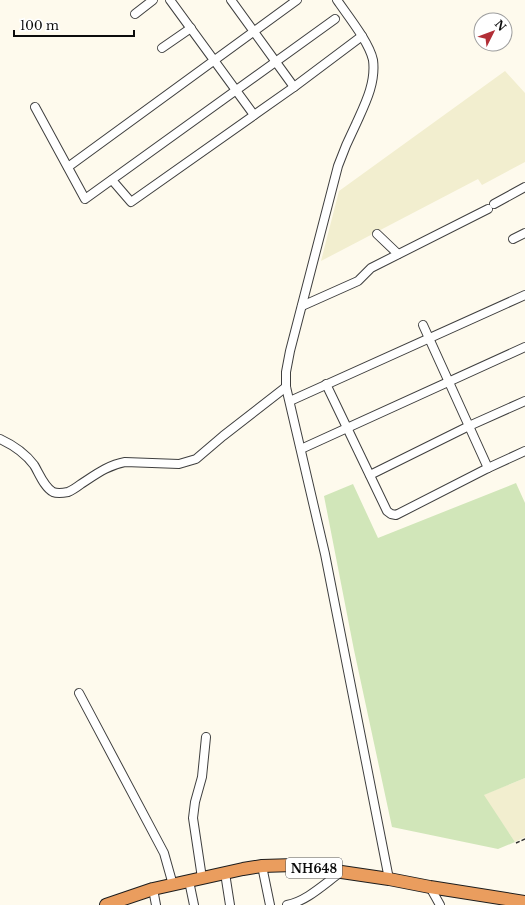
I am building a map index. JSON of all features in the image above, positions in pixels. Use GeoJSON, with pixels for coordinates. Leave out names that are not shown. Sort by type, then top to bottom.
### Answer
{"type":"FeatureCollection","features":[{"type":"Feature","properties":{"kind":"highway","name":"NH648"},"geometry":{"type":"LineString","coordinates":[[106,905],[153,889],[262,866],[294,866],[341,872],[525,902]]}},
{"type":"Feature","properties":{"kind":"street"},"geometry":{"type":"LineString","coordinates":[[135,14],[153,0]]}},
{"type":"Feature","properties":{"kind":"street"},"geometry":{"type":"LineString","coordinates":[[170,0],[254,115]]}},
{"type":"Feature","properties":{"kind":"street"},"geometry":{"type":"LineString","coordinates":[[231,0],[294,87]]}},
{"type":"Feature","properties":{"kind":"street"},"geometry":{"type":"LineString","coordinates":[[68,167],[296,0]]}},
{"type":"Feature","properties":{"kind":"street"},"geometry":{"type":"LineString","coordinates":[[337,0],[362,36],[372,59],[374,74],[370,91],[338,166],[290,351],[286,372],[286,388],[330,577],[389,879]]}},
{"type":"Feature","properties":{"kind":"street"},"geometry":{"type":"LineString","coordinates":[[35,107],[85,199],[335,19]]}},
{"type":"Feature","properties":{"kind":"street"},"geometry":{"type":"LineString","coordinates":[[162,48],[191,28]]}},
{"type":"Feature","properties":{"kind":"street"},"geometry":{"type":"LineString","coordinates":[[112,180],[131,202],[294,87],[362,36]]}},
{"type":"Feature","properties":{"kind":"street"},"geometry":{"type":"LineString","coordinates":[[302,306],[358,281],[371,268],[491,207],[525,187]]}},
{"type":"Feature","properties":{"kind":"street"},"geometry":{"type":"LineString","coordinates":[[513,239],[525,233]]}},
{"type":"Feature","properties":{"kind":"street"},"geometry":{"type":"LineString","coordinates":[[377,234],[398,254]]}},
{"type":"Feature","properties":{"kind":"street"},"geometry":{"type":"LineString","coordinates":[[290,401],[525,295]]}},
{"type":"Feature","properties":{"kind":"street"},"geometry":{"type":"LineString","coordinates":[[424,325],[488,468]]}},
{"type":"Feature","properties":{"kind":"street"},"geometry":{"type":"LineString","coordinates":[[301,449],[348,429],[525,347]]}},
{"type":"Feature","properties":{"kind":"street"},"geometry":{"type":"LineString","coordinates":[[326,384],[387,511],[391,514],[396,515],[488,468],[525,451]]}},
{"type":"Feature","properties":{"kind":"street"},"geometry":{"type":"LineString","coordinates":[[0,439],[10,443],[23,452],[33,463],[48,487],[54,492],[61,494],[70,491],[109,466],[116,464],[124,462],[179,464],[196,459],[223,436],[286,388]]}},
{"type":"Feature","properties":{"kind":"street"},"geometry":{"type":"LineString","coordinates":[[370,475],[469,426],[525,401]]}},
{"type":"Feature","properties":{"kind":"street"},"geometry":{"type":"LineString","coordinates":[[79,693],[164,853],[173,885]]}},
{"type":"Feature","properties":{"kind":"street"},"geometry":{"type":"LineString","coordinates":[[202,878],[193,818],[195,802],[202,777],[206,737]]}},
{"type":"Feature","properties":{"kind":"street"},"geometry":{"type":"LineString","coordinates":[[262,866],[270,905]]}},
{"type":"Feature","properties":{"kind":"street"},"geometry":{"type":"LineString","coordinates":[[287,905],[303,900],[341,872]]}},
{"type":"Feature","properties":{"kind":"street"},"geometry":{"type":"LineString","coordinates":[[225,873],[230,905]]}},
{"type":"Feature","properties":{"kind":"street"},"geometry":{"type":"LineString","coordinates":[[189,881],[194,905]]}},
{"type":"Feature","properties":{"kind":"street"},"geometry":{"type":"LineString","coordinates":[[430,887],[440,905]]}},
{"type":"Feature","properties":{"kind":"street"},"geometry":{"type":"LineString","coordinates":[[153,889],[156,905]]}},
{"type":"Feature","properties":{"kind":"path"},"geometry":{"type":"LineString","coordinates":[[516,843],[525,839]]}},
{"type":"Feature","properties":{"kind":"shaded area"},"geometry":{"type":"Polygon","coordinates":[[[505,71],[525,93],[525,162],[482,185],[478,179],[321,261],[339,191],[505,71]]]}},
{"type":"Feature","properties":{"kind":"shaded area"},"geometry":{"type":"Polygon","coordinates":[[[525,778],[525,837],[515,842],[483,795],[525,778]]]}},
{"type":"Feature","properties":{"kind":"green space"},"geometry":{"type":"Polygon","coordinates":[[[516,483],[525,503],[525,778],[484,795],[515,842],[498,849],[392,827],[354,650],[324,496],[353,484],[378,538],[516,483]]]}}]}
